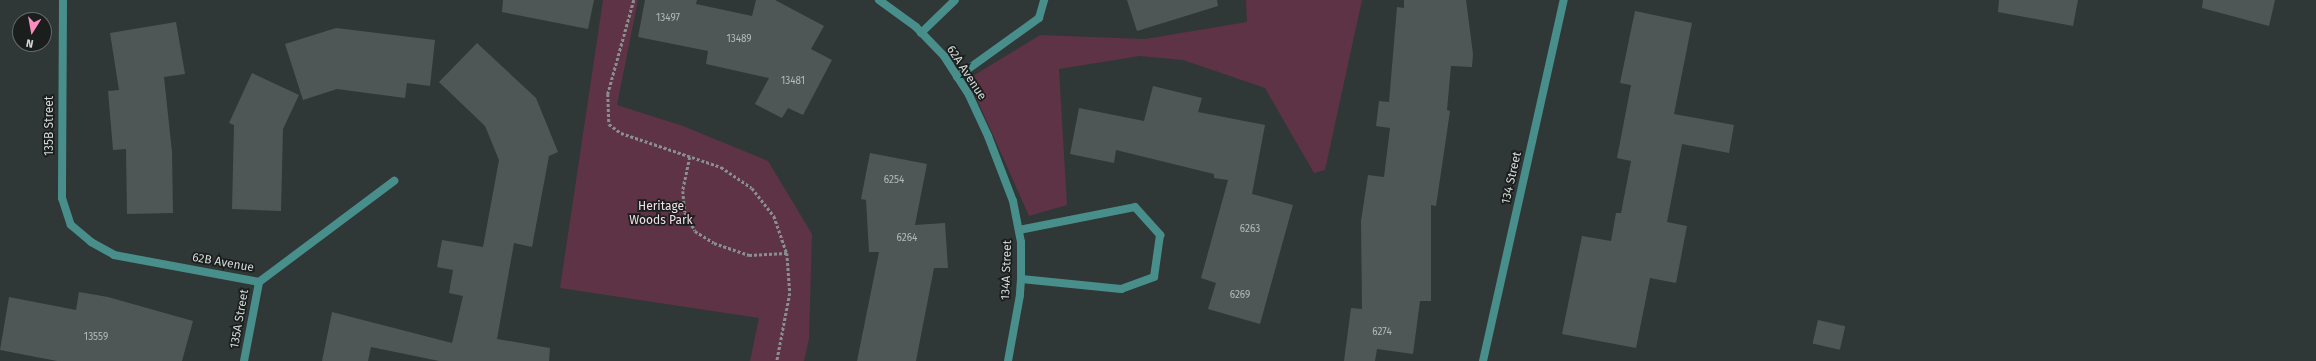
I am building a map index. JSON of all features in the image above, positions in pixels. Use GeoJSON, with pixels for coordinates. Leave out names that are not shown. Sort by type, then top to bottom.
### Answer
{"type":"FeatureCollection","features":[{"type":"Feature","properties":{"kind":"street","name":"135B Street"},"geometry":{"type":"LineString","coordinates":[[63,0],[62,198],[71,225],[91,242]]}},
{"type":"Feature","properties":{"kind":"street","name":"62A Avenue"},"geometry":{"type":"LineString","coordinates":[[880,0],[921,33],[944,56],[969,96],[988,136]]}},
{"type":"Feature","properties":{"kind":"street"},"geometry":{"type":"LineString","coordinates":[[921,33],[955,0]]}},
{"type":"Feature","properties":{"kind":"street"},"geometry":{"type":"LineString","coordinates":[[957,77],[1039,18],[1044,0]]}},
{"type":"Feature","properties":{"kind":"street","name":"134 Street"},"geometry":{"type":"LineString","coordinates":[[1483,361],[1564,0]]}},
{"type":"Feature","properties":{"kind":"street","name":"134A Street"},"geometry":{"type":"LineString","coordinates":[[988,136],[1013,201],[1021,242],[1020,295],[1008,361]]}},
{"type":"Feature","properties":{"kind":"street","name":"62B Avenue"},"geometry":{"type":"LineString","coordinates":[[91,242],[114,255],[259,282],[394,181]]}},
{"type":"Feature","properties":{"kind":"street"},"geometry":{"type":"LineString","coordinates":[[1019,230],[1135,207],[1160,235],[1154,277],[1121,290],[1021,279]]}},
{"type":"Feature","properties":{"kind":"street","name":"135A Street"},"geometry":{"type":"LineString","coordinates":[[244,361],[259,282]]}},
{"type":"Feature","properties":{"kind":"path"},"geometry":{"type":"LineString","coordinates":[[634,0],[608,94],[610,124],[621,133],[721,167],[752,188],[774,216],[787,253],[790,293],[777,361]]}},
{"type":"Feature","properties":{"kind":"path"},"geometry":{"type":"LineString","coordinates":[[690,157],[683,191],[685,212],[695,231],[714,243],[749,255],[787,253]]}},
{"type":"Feature","properties":{"kind":"green space","name":"Heritage Woods Park"},"geometry":{"type":"Polygon","coordinates":[[[603,0],[638,0],[617,105],[683,126],[768,161],[812,234],[809,339],[804,361],[750,361],[759,318],[560,288],[603,0]]]}},
{"type":"Feature","properties":{"kind":"green space"},"geometry":{"type":"Polygon","coordinates":[[[1246,0],[1362,0],[1325,170],[1314,173],[1265,88],[1183,60],[1140,56],[1059,69],[1067,205],[1029,216],[968,79],[1040,35],[1145,39],[1247,22],[1246,0]]]}},
{"type":"Feature","properties":{"kind":"building"},"geometry":{"type":"Polygon","coordinates":[[[503,0],[594,0],[588,29],[502,12],[503,0]]]}},
{"type":"Feature","properties":{"kind":"building"},"geometry":{"type":"Polygon","coordinates":[[[645,0],[697,0],[696,4],[752,16],[756,0],[775,0],[824,26],[811,49],[832,60],[803,115],[788,108],[782,118],[755,104],[769,78],[706,64],[708,51],[638,37],[645,0]]]}},
{"type":"Feature","properties":{"kind":"building"},"geometry":{"type":"Polygon","coordinates":[[[1127,0],[1217,0],[1218,6],[1137,31],[1127,0]]]}},
{"type":"Feature","properties":{"kind":"building"},"geometry":{"type":"Polygon","coordinates":[[[1404,0],[1466,0],[1473,54],[1472,67],[1451,66],[1447,110],[1450,111],[1436,206],[1431,205],[1431,301],[1420,301],[1413,354],[1377,349],[1375,361],[1344,361],[1351,308],[1362,309],[1361,221],[1368,175],[1384,177],[1390,128],[1376,126],[1379,101],[1389,102],[1397,7],[1404,8],[1404,0]]]}},
{"type":"Feature","properties":{"kind":"building"},"geometry":{"type":"Polygon","coordinates":[[[1999,0],[2078,0],[2073,26],[1998,12],[1999,0]]]}},
{"type":"Feature","properties":{"kind":"building"},"geometry":{"type":"Polygon","coordinates":[[[2203,0],[2275,0],[2269,26],[2202,8],[2203,0]]]}},
{"type":"Feature","properties":{"kind":"building"},"geometry":{"type":"Polygon","coordinates":[[[1635,11],[1692,23],[1674,114],[1734,125],[1729,153],[1682,144],[1667,222],[1687,226],[1676,283],[1650,278],[1636,348],[1562,334],[1582,236],[1611,241],[1616,213],[1621,213],[1631,161],[1617,158],[1631,85],[1620,83],[1635,11]]]}},
{"type":"Feature","properties":{"kind":"building"},"geometry":{"type":"Polygon","coordinates":[[[176,22],[185,74],[164,77],[172,152],[173,213],[127,214],[126,149],[113,150],[108,91],[119,90],[110,33],[176,22]]]}},
{"type":"Feature","properties":{"kind":"building"},"geometry":{"type":"Polygon","coordinates":[[[336,28],[435,40],[430,86],[407,83],[405,98],[337,89],[303,100],[285,44],[336,28]]]}},
{"type":"Feature","properties":{"kind":"building"},"geometry":{"type":"Polygon","coordinates":[[[477,43],[536,98],[558,152],[549,156],[532,247],[514,243],[497,339],[550,348],[549,361],[439,361],[371,347],[368,361],[322,361],[332,312],[452,343],[463,296],[449,293],[453,270],[437,267],[442,240],[483,247],[499,160],[485,126],[439,82],[477,43]]]}},
{"type":"Feature","properties":{"kind":"building"},"geometry":{"type":"Polygon","coordinates":[[[252,73],[299,95],[283,129],[281,211],[232,209],[234,125],[229,123],[252,73]]]}},
{"type":"Feature","properties":{"kind":"building"},"geometry":{"type":"Polygon","coordinates":[[[1153,86],[1202,98],[1198,112],[1265,125],[1252,194],[1293,205],[1260,324],[1208,309],[1216,283],[1201,278],[1228,180],[1214,178],[1214,174],[1116,150],[1114,163],[1070,154],[1079,108],[1144,121],[1153,86]]]}},
{"type":"Feature","properties":{"kind":"building"},"geometry":{"type":"Polygon","coordinates":[[[870,153],[927,164],[915,225],[945,223],[948,268],[934,268],[916,361],[857,361],[879,252],[869,252],[866,200],[861,199],[870,153]]]}},
{"type":"Feature","properties":{"kind":"building"},"geometry":{"type":"Polygon","coordinates":[[[79,292],[108,297],[193,321],[182,361],[57,361],[0,350],[9,297],[76,310],[79,292]]]}},
{"type":"Feature","properties":{"kind":"building"},"geometry":{"type":"Polygon","coordinates":[[[1818,320],[1845,326],[1840,350],[1813,343],[1818,320]]]}}]}
